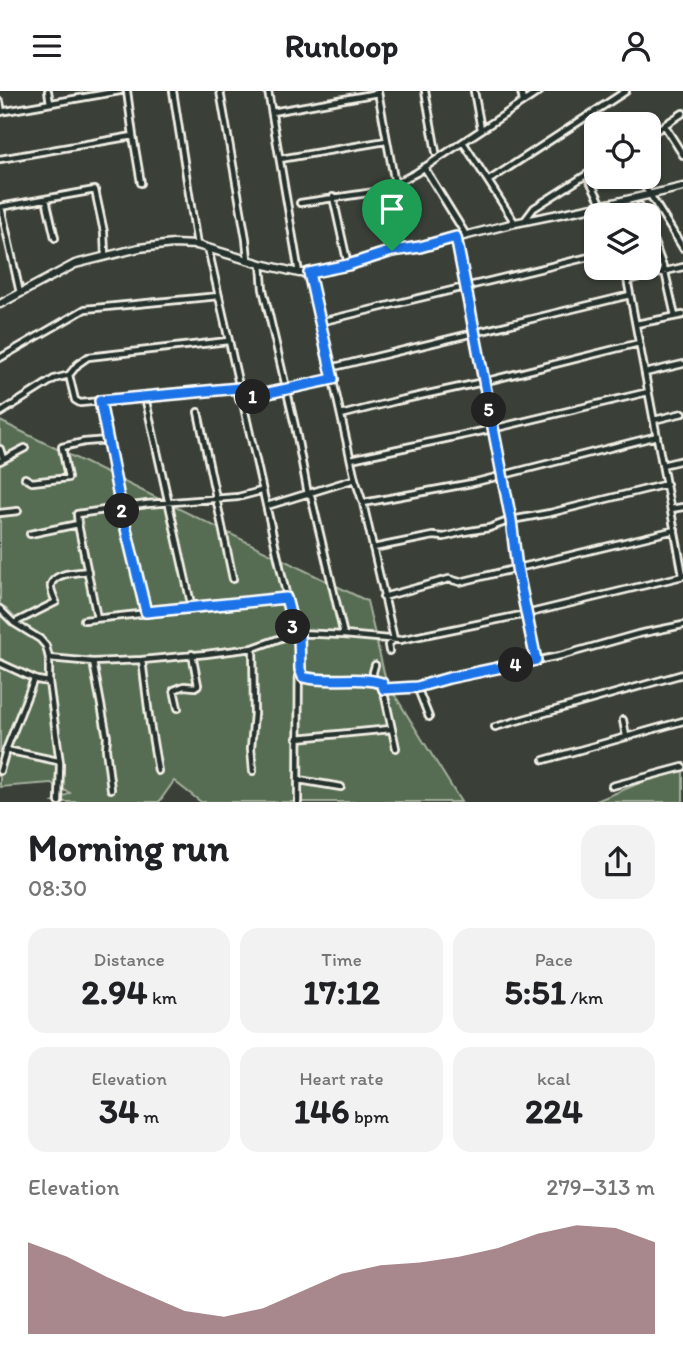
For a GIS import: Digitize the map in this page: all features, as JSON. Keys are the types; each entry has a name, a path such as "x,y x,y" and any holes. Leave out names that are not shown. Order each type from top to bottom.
{"street":[{"path":"48,91 50,103"},
{"path":"0,102 1,112 120,91"},
{"path":"127,91 141,183"},
{"path":"173,91 198,245"},
{"path":"220,91 248,259"},
{"path":"268,91 299,273"},
{"path":"425,91 436,152"},
{"path":"474,91 481,129"},
{"path":"521,91 523,102"},
{"path":"300,203 381,191 424,167 540,91"},
{"path":"488,181 626,91"},
{"path":"272,112 378,92 395,184"},
{"path":"661,127 683,113"},
{"path":"664,125 683,155"},
{"path":"0,159 133,136"},
{"path":"280,159 386,141"},
{"path":"463,142 515,223"},
{"path":"424,167 466,235"},
{"path":"524,221 534,208 584,176"},
{"path":"613,203 683,187"},
{"path":"647,189 683,248"},
{"path":"20,293 0,207 95,190 104,232 105,255"},
{"path":"381,191 392,251"},
{"path":"333,197 348,265"},
{"path":"46,199 55,238"},
{"path":"0,304 75,264 105,255 151,247 198,245 261,264 309,273 348,265 392,251 584,209"},
{"path":"456,237 536,660"},
{"path":"208,248 261,491 267,506 286,598 297,633 300,669 298,802"},
{"path":"320,322 584,258"},
{"path":"661,261 676,316"},
{"path":"261,264 263,289 344,635"},
{"path":"661,273 683,267"},
{"path":"309,273 394,639"},
{"path":"49,658 93,662 142,660 253,647 297,633 409,639 526,614 683,575 628,280"},
{"path":"330,368 630,295"},
{"path":"0,358 85,309 219,296"},
{"path":"636,324 683,315"},
{"path":"0,413 54,379 69,375 78,364 88,358 228,341"},
{"path":"341,415 639,343"},
{"path":"645,373 683,364"},
{"path":"69,375 77,402 239,388"},
{"path":"241,399 333,379"},
{"path":"351,459 648,392"},
{"path":"145,397 192,608"},
{"path":"100,401 121,508 146,612"},
{"path":"198,412 233,579"},
{"path":"654,420 683,413"},
{"path":"363,503 446,488 657,436"},
{"path":"25,478 32,482 68,478 62,447 108,440"},
{"path":"0,449 1,460 25,448"},
{"path":"662,465 683,460"},
{"path":"267,506 355,479"},
{"path":"373,548 489,528 511,520 667,484"},
{"path":"97,618 77,514 169,502 238,497 261,491"},
{"path":"671,509 683,507"},
{"path":"0,513 18,511"},
{"path":"30,534 78,524"},
{"path":"383,597 449,579 460,582 675,530"},
{"path":"14,623 56,602 51,586 60,576 88,571"},
{"path":"84,620 286,598"},
{"path":"0,609 14,623 40,639 46,646 60,764 59,802"},
{"path":"384,689 417,687 683,625"},
{"path":"389,651 388,645 394,639"},
{"path":"253,647 253,771"},
{"path":"178,708 174,690 198,685 192,654"},
{"path":"142,660 158,771"},
{"path":"93,662 107,737 111,789"},
{"path":"0,663 34,679 49,682"},
{"path":"373,680 375,665"},
{"path":"300,669 303,677 308,678 373,680 382,683 396,748"},
{"path":"495,727 683,674"},
{"path":"0,771 34,679"},
{"path":"417,687 429,717"},
{"path":"623,720 626,736"},
{"path":"544,760 683,721"},
{"path":"298,738 391,729"},
{"path":"6,750 55,760 60,764"},
{"path":"612,786 683,767"},
{"path":"299,779 341,787"}],"green space":[{"path":"0,421 367,601 386,681 461,802 201,802 174,781 159,802 54,802 70,793 51,783 0,787"},
{"path":"683,765 683,802 594,802"}],"route":[{"path":"456,237 536,660 417,687 384,689 382,683 373,680 303,677 300,669 299,634 295,633 286,598 146,612 121,508 100,401 239,388 241,399 333,379 309,273 348,265 392,251 456,237"}]}
